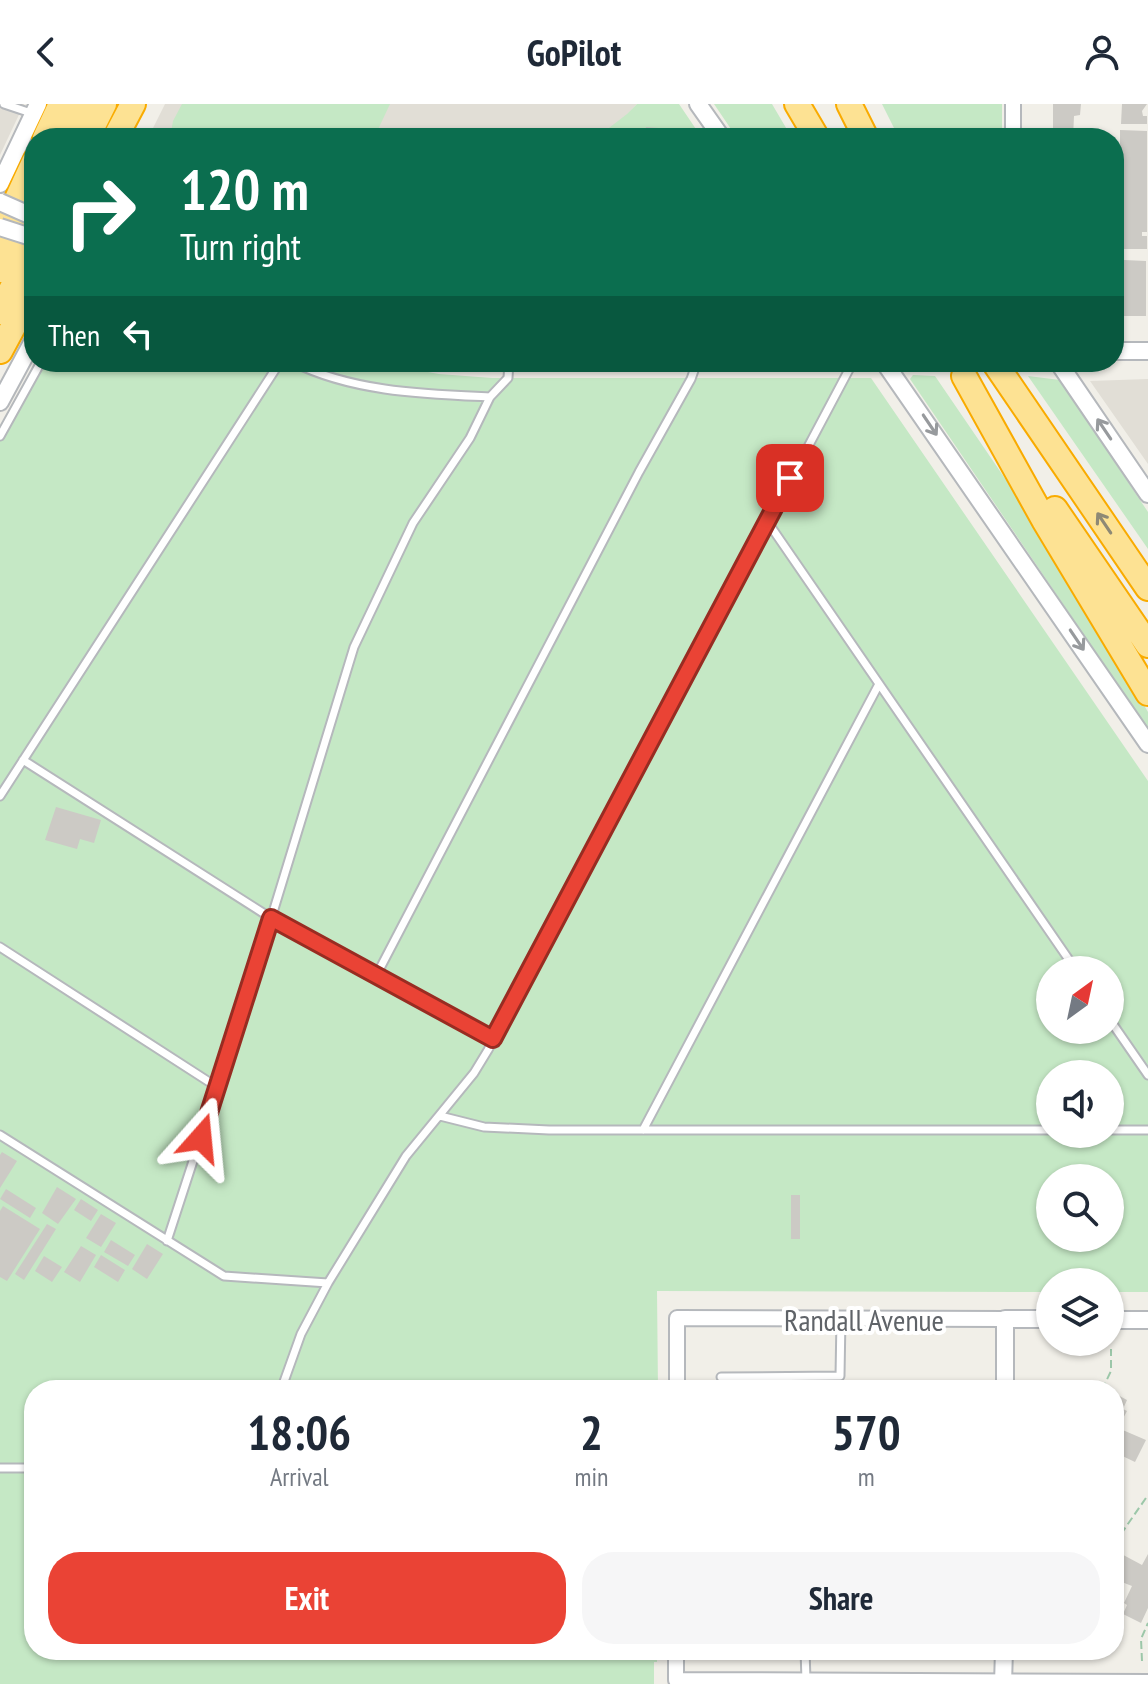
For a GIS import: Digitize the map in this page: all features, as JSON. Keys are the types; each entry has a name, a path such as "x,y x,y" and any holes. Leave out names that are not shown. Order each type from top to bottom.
{"highway":[{"path":"50,128 61,104"},
{"path":"71,128 84,104"},
{"path":"92,128 104,104"},
{"path":"120,128 133,104"},
{"path":"797,104 811,128"},
{"path":"851,104 862,128"},
{"path":"0,236 24,184"},
{"path":"0,270 24,223"},
{"path":"0,312 24,262"},
{"path":"0,351 24,307"},
{"path":"961,372 1148,645"},
{"path":"961,372 1037,508 1148,693"},
{"path":"1000,372 1148,588"}],"street":[{"path":"698,104 715,128"},
{"path":"1013,104 1013,128"},
{"path":"27,128 36,109"},
{"path":"0,184 24,134"},
{"path":"0,202 24,213"},
{"path":"0,227 24,237"},
{"path":"1124,351 1148,351"},
{"path":"0,402 24,358"},
{"path":"891,372 1148,744"},
{"path":"1065,372 1148,494"},
{"name":"Randall Avenue","path":"677,1380 677,1318 1036,1319"},
{"path":"1005,1319 1005,1380"},
{"path":"1124,1320 1148,1320"},
{"path":"676,1660 676,1680 1148,1682"},
{"path":"1003,1683 1004,1660"}],"lane":[{"path":"4,104 36,109"},
{"path":"0,436 35,372"},
{"path":"0,796 274,372"},
{"path":"317,372 366,385 416,393 490,397"},
{"path":"167,1241 354,647 413,523 470,438 490,397 508,378 508,372"},
{"path":"376,976 693,372"},
{"path":"285,1380 301,1334 328,1283 390,1187 406,1156 474,1073 493,1039 848,372"},
{"path":"767,521 1066,956"},
{"path":"643,1130 879,684"},
{"path":"23,760 271,918 493,1039"},
{"path":"0,947 217,1087"},
{"path":"1124,1040 1148,1075"},
{"path":"440,1116 484,1127 1036,1130"},
{"path":"1124,1130 1148,1130"},
{"path":"0,1135 224,1276 328,1283"},
{"path":"721,1377 840,1376 841,1318"},
{"path":"0,1468 24,1468"},
{"path":"805,1660 806,1681"}],"path":[{"path":"1107,1380 1111,1371 1111,1356"},
{"path":"1124,1530 1148,1495"},
{"path":"1142,1661 1141,1639 1148,1623"}],"shaded area":[{"path":"0,104 24,104 0,155"},
{"path":"165,104 637,104 615,128 153,128"},
{"path":"1148,379 1148,464 1090,381"}],"green space":[{"path":"182,104 390,104 379,128 172,128"},
{"path":"637,104 679,104 695,128 609,128"},
{"path":"714,104 772,104 786,128 730,128"},
{"path":"882,104 1002,104 1002,128 894,128"},
{"path":"31,372 428,372 492,378 871,378 1148,781 1148,1292 1124,1292 1124,1268 1036,1268 1036,1292 657,1291 658,1380 24,1380 24,1660 657,1660 654,1662 654,1684 0,1684 0,428"},
{"path":"913,375 935,376 1049,543 1148,712 1148,729 910,379"},
{"path":"1028,376 1060,380 1148,512 1148,549"}],"building":[{"path":"1053,104 1081,104 1080,115 1074,116 1073,128 1053,128"},
{"path":"1122,104 1147,104 1142,111 1143,116 1147,116 1147,124 1121,124"},
{"path":"1124,130 1147,131 1147,232 1142,232 1142,236 1147,236 1147,249 1124,249"},
{"path":"1124,260 1146,261 1146,316 1124,316"},
{"path":"56,807 101,820 94,843 80,839 77,849 45,840"},
{"path":"2,1152 17,1161 0,1188 0,1155"},
{"path":"57,1187 76,1199 58,1224 42,1213"},
{"path":"6,1189 36,1208 30,1218 0,1199"},
{"path":"791,1195 800,1195 800,1239 791,1239"},
{"path":"81,1199 98,1210 91,1221 74,1210"},
{"path":"3,1206 40,1229 7,1281 0,1277 0,1211"},
{"path":"101,1214 116,1223 101,1247 86,1238"},
{"path":"47,1224 56,1229 24,1280 15,1274"},
{"path":"111,1240 135,1255 128,1266 104,1252"},
{"path":"147,1244 163,1254 147,1279 132,1269"},
{"path":"81,1246 96,1255 80,1282 64,1272"},
{"path":"101,1255 125,1270 118,1282 94,1267"},
{"path":"44,1256 62,1267 52,1282 35,1271"},
{"path":"1124,1431 1146,1440 1135,1462 1124,1457"},
{"path":"1148,1554 1148,1608 1141,1623 1124,1614 1127,1605 1124,1603 1132,1586 1124,1583 1124,1555 1142,1565"}],"route":[{"path":"201,1138 271,918 493,1039 790,478"}]}
